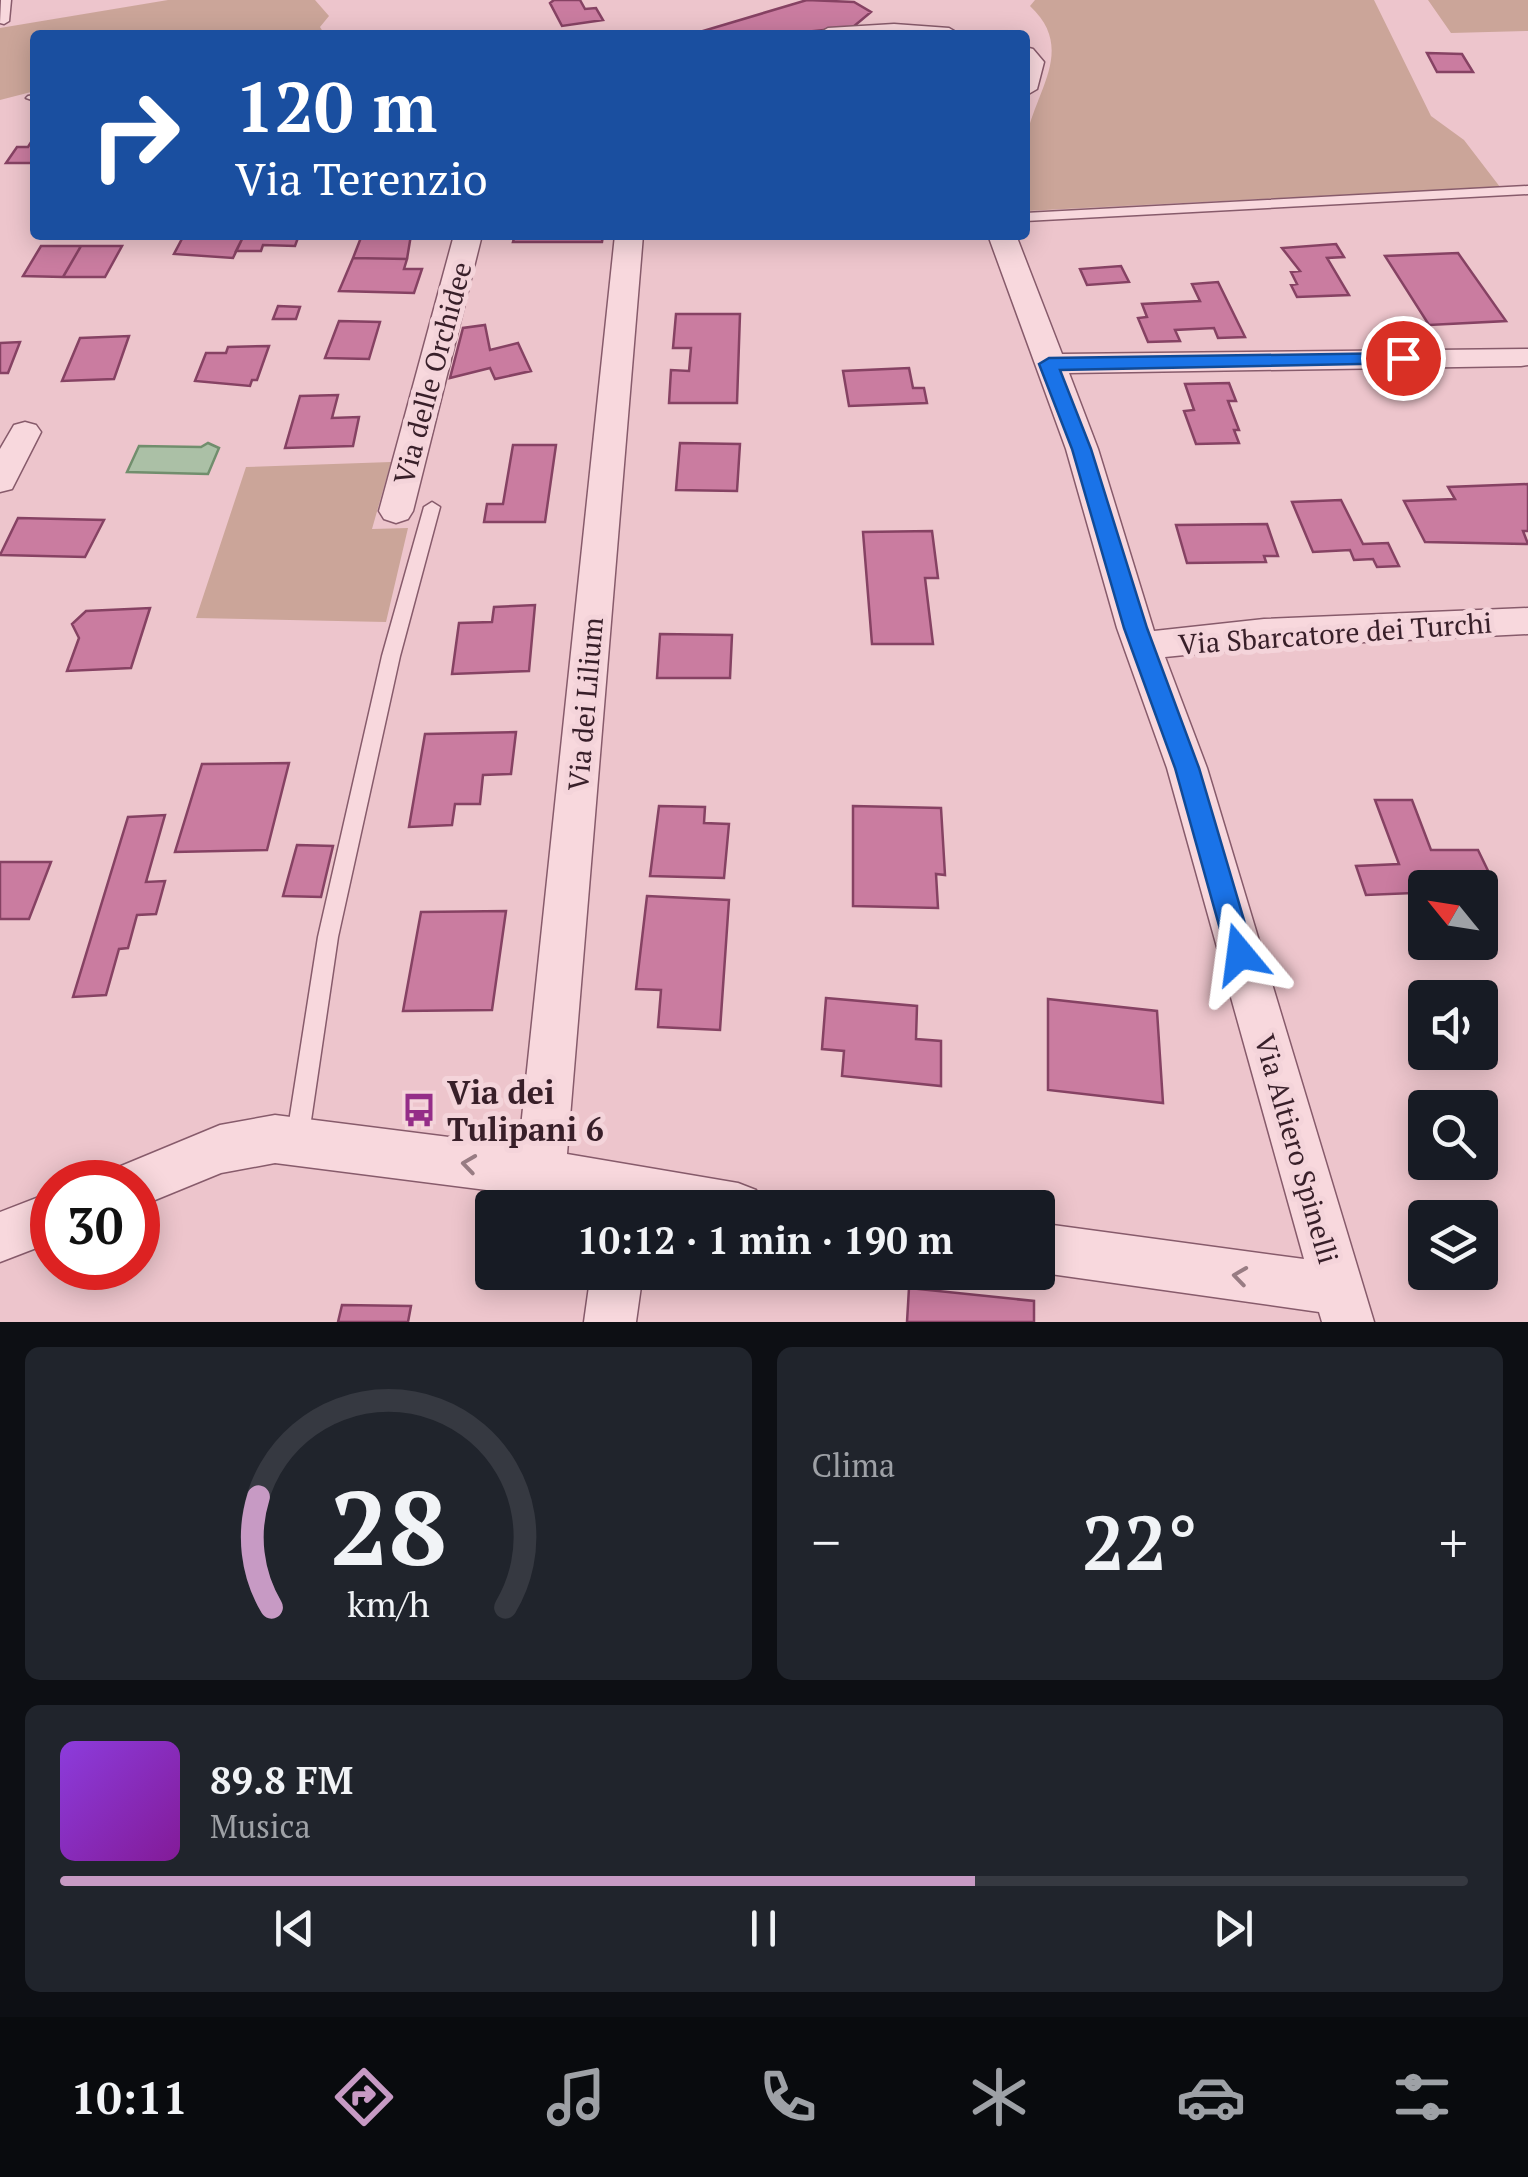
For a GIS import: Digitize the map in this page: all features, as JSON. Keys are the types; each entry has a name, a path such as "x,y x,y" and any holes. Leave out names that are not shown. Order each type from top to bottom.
{"street":[{"path":"904,30 934,28"},
{"name":"Via delle Orchidee","path":"396,512 467,240"},
{"name":"Via dei Lilium","path":"540,1173 630,240"},
{"name":"Via Altiero Spinelli","path":"1004,240 1082,449 1146,656 1187,768 1343,1306"},
{"path":"1049,364 1521,357"},
{"path":"0,481 26,432"},
{"name":"Via Sbarcatore dei Turchi","path":"1146,656 1264,632 1528,621"},
{"path":"1146,656 1528,638"},
{"path":"160,1174 220,1149 275,1139 540,1173 595,1190"},
{"path":"0,1237 30,1226"},
{"path":"1055,1251 1343,1306"},
{"path":"610,1322 614,1290"}],"lane":[{"path":"4,21 6,0"},
{"path":"1030,217 1528,190"},
{"path":"297,1141 328,937 391,656 432,507"}],"shaded area":[{"path":"168,0 315,0 329,16 320,27 322,30 30,30 30,92 0,100 0,28"},
{"path":"1035,0 1374,0 1431,116 1464,140 1500,187 1030,211 1030,125 1052,54 1043,22 1030,6"},
{"path":"1428,0 1528,0 1528,31 1451,33"},
{"path":"208,443 219,448 208,474 127,472 139,446 201,447"},
{"path":"391,462 372,529 408,528 386,622 196,618 246,467"}],"building":[{"path":"580,0 585,9 596,8 603,20 562,26 550,3"},
{"path":"807,0 854,2 871,12 853,27 706,30"},
{"path":"1427,53 1462,54 1473,72 1437,72"},
{"path":"30,144 30,163 6,163 17,147"},
{"path":"181,240 242,240 233,258 174,254"},
{"path":"242,240 297,240 295,246 263,245 261,251 236,251"},
{"path":"360,240 410,240 407,259 353,258"},
{"path":"514,240 602,240 602,242"},
{"path":"1336,244 1344,257 1327,258 1349,295 1297,297 1291,285 1297,284 1291,272 1300,271 1282,248"},
{"path":"41,246 81,246 63,277 23,276"},
{"path":"81,246 122,246 105,277 63,277"},
{"path":"1458,253 1506,321 1429,325 1385,256"},
{"path":"353,258 407,259 404,269 422,269 414,293 339,291"},
{"path":"1121,266 1129,282 1087,285 1080,269"},
{"path":"1218,282 1245,337 1218,338 1214,328 1175,330 1180,341 1148,342 1138,318 1147,317 1142,304 1200,301 1192,284"},
{"path":"278,306 300,307 296,319 273,319"},
{"path":"676,314 740,314 737,403 669,403 671,370 689,371 691,348 673,348"},
{"path":"339,321 380,322 369,359 325,358"},
{"path":"485,325 490,350 518,343 531,371 495,379 490,368 450,378 463,328"},
{"path":"129,336 114,379 62,381 80,338"},
{"path":"20,342 8,373 0,373 0,343"},
{"path":"269,346 257,380 252,380 250,386 195,381 206,353 226,353 228,347"},
{"path":"909,368 913,388 924,388 927,403 849,406 843,371"},
{"path":"1229,383 1236,401 1228,401 1239,430 1234,430 1239,443 1196,444 1184,411 1194,410 1185,384"},
{"path":"338,395 332,418 359,417 353,446 285,448 300,396"},
{"path":"680,443 740,444 737,491 676,490"},
{"path":"513,445 556,445 545,522 484,522 487,504 503,504"},
{"path":"1528,484 1528,531 1523,531 1528,544 1425,542 1404,501 1455,499 1448,487"},
{"path":"1341,500 1363,544 1388,543 1399,566 1377,567 1373,559 1354,560 1350,550 1313,552 1292,502"},
{"path":"18,518 104,520 85,557 0,555"},
{"path":"1267,524 1278,556 1264,556 1266,562 1187,563 1176,525"},
{"path":"932,531 938,578 925,578 933,644 872,644 863,532"},
{"path":"535,605 529,671 452,674 459,623 492,622 494,607"},
{"path":"150,608 131,668 67,671 79,638 72,624 86,611"},
{"path":"660,634 732,635 730,678 657,678"},
{"path":"516,732 511,774 483,775 480,804 455,804 452,825 409,827 425,734"},
{"path":"289,763 267,850 175,852 202,764"},
{"path":"1375,800 1412,800 1431,850 1478,850 1488,870 1408,870 1408,893 1366,895 1356,866 1399,864"},
{"path":"659,806 705,807 704,823 729,824 724,878 650,876"},
{"path":"853,806 941,808 945,875 936,874 938,908 853,906"},
{"path":"165,815 146,882 165,881 156,914 137,915 128,948 119,949 106,995 73,997 128,817"},
{"path":"297,845 333,846 321,897 283,896"},
{"path":"0,862 51,862 29,919 0,919"},
{"path":"647,896 729,900 720,1030 658,1027 661,990 636,989"},
{"path":"506,911 492,1010 403,1011 421,912"},
{"path":"826,998 917,1006 916,1039 941,1041 941,1086 842,1076 844,1051 822,1049"},
{"path":"1048,999 1157,1011 1163,1103 1048,1090"},
{"path":"909,1290 1034,1301 1034,1322 907,1322"},
{"path":"342,1305 411,1306 408,1322 338,1322"}],"place":[{"name":"Via dei Tulipani 6","path":"419,1110"}],"route":[{"path":"1240,954 1187,768 1136,628 1082,449 1049,364 1403,358"}]}
